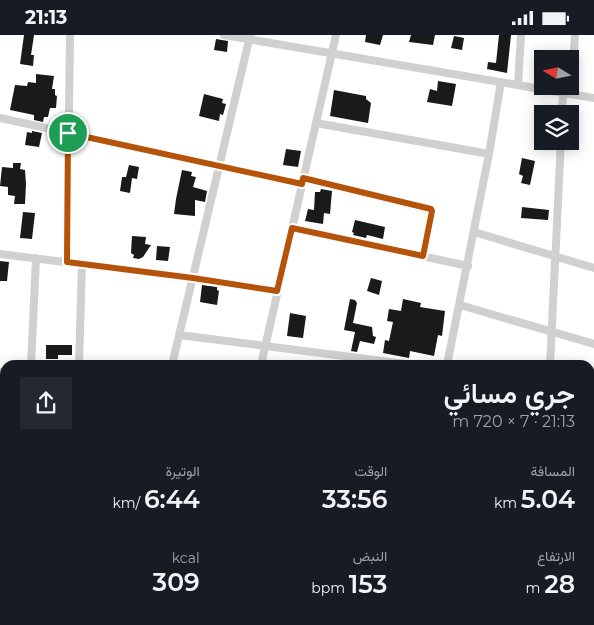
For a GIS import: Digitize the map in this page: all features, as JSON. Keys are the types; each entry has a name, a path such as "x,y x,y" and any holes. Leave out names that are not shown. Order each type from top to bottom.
{"street":[{"path":"67,262 70,35"},
{"path":"224,35 250,37 534,88"},
{"path":"261,360 336,35"},
{"path":"518,85 521,35"},
{"path":"572,50 574,35"},
{"path":"173,360 250,37"},
{"path":"449,360 502,82"},
{"path":"578,95 594,98"},
{"path":"0,118 219,166 303,181 431,210 423,256"},
{"path":"316,123 489,154"},
{"path":"550,360 561,150"},
{"path":"292,228 468,266"},
{"path":"474,232 594,268"},
{"path":"0,254 193,278 277,291"},
{"path":"31,360 36,258"},
{"path":"79,360 82,264"},
{"path":"460,305 594,344"},
{"path":"179,335 377,360"}],"building":[{"path":"24,35 34,35 31,55 34,55 33,66 20,64"},
{"path":"366,35 383,35 380,45 365,42"},
{"path":"411,35 435,35 433,45 409,42"},
{"path":"499,35 511,35 507,73 487,69 488,62 496,63"},
{"path":"454,36 464,38 462,50 451,48"},
{"path":"216,39 228,41 227,52 214,50"},
{"path":"36,74 54,76 52,89 55,89 55,95 57,96 56,108 50,108 48,117 44,117 43,122 34,120 34,115 10,110 15,85 27,86 28,82 36,83"},
{"path":"438,81 456,84 452,106 427,102 430,89 437,91"},
{"path":"334,90 366,96 366,99 371,103 368,123 330,116"},
{"path":"204,94 223,99 222,103 226,104 223,115 220,114 219,121 199,116"},
{"path":"32,131 42,133 39,147 25,145 27,132 32,133"},
{"path":"286,149 301,151 298,167 283,165"},
{"path":"522,158 535,161 530,185 521,183 523,176 519,174"},
{"path":"13,163 21,163 20,169 25,170 25,204 14,204 15,196 8,195 8,187 0,186 2,167 13,168"},
{"path":"129,165 139,167 137,179 132,178 130,193 120,191 122,177 126,177"},
{"path":"182,170 192,172 191,176 196,177 193,187 207,191 205,202 195,200 195,216 174,214"},
{"path":"321,189 332,191 330,214 324,213 323,224 305,221 308,209 314,210 315,192 320,192"},
{"path":"522,207 549,210 548,220 521,218"},
{"path":"23,212 35,213 32,239 20,238"},
{"path":"355,220 385,227 383,239 367,235 366,238 353,235"},
{"path":"132,236 146,237 145,244 151,245 143,257 139,259 133,258 134,255 131,253"},
{"path":"157,246 170,247 168,261 156,260"},
{"path":"0,261 9,262 7,281 0,281"},
{"path":"371,278 382,281 379,295 367,291"},
{"path":"202,285 217,287 219,291 217,305 200,302"},
{"path":"350,299 355,300 357,303 353,323 372,327 373,336 376,337 374,344 360,341 357,352 351,351 355,332 344,330"},
{"path":"403,299 421,303 420,307 445,311 442,336 438,335 434,356 410,351 409,358 383,353 385,340 389,341 393,322 387,321 389,309 401,311"},
{"path":"290,313 306,316 303,338 287,336"},
{"path":"46,345 72,345 72,355 58,355 58,359 46,359"}],"route":[{"path":"68,133 302,184 303,178 431,209 423,256 292,228 277,291 67,262 68,133"}]}
